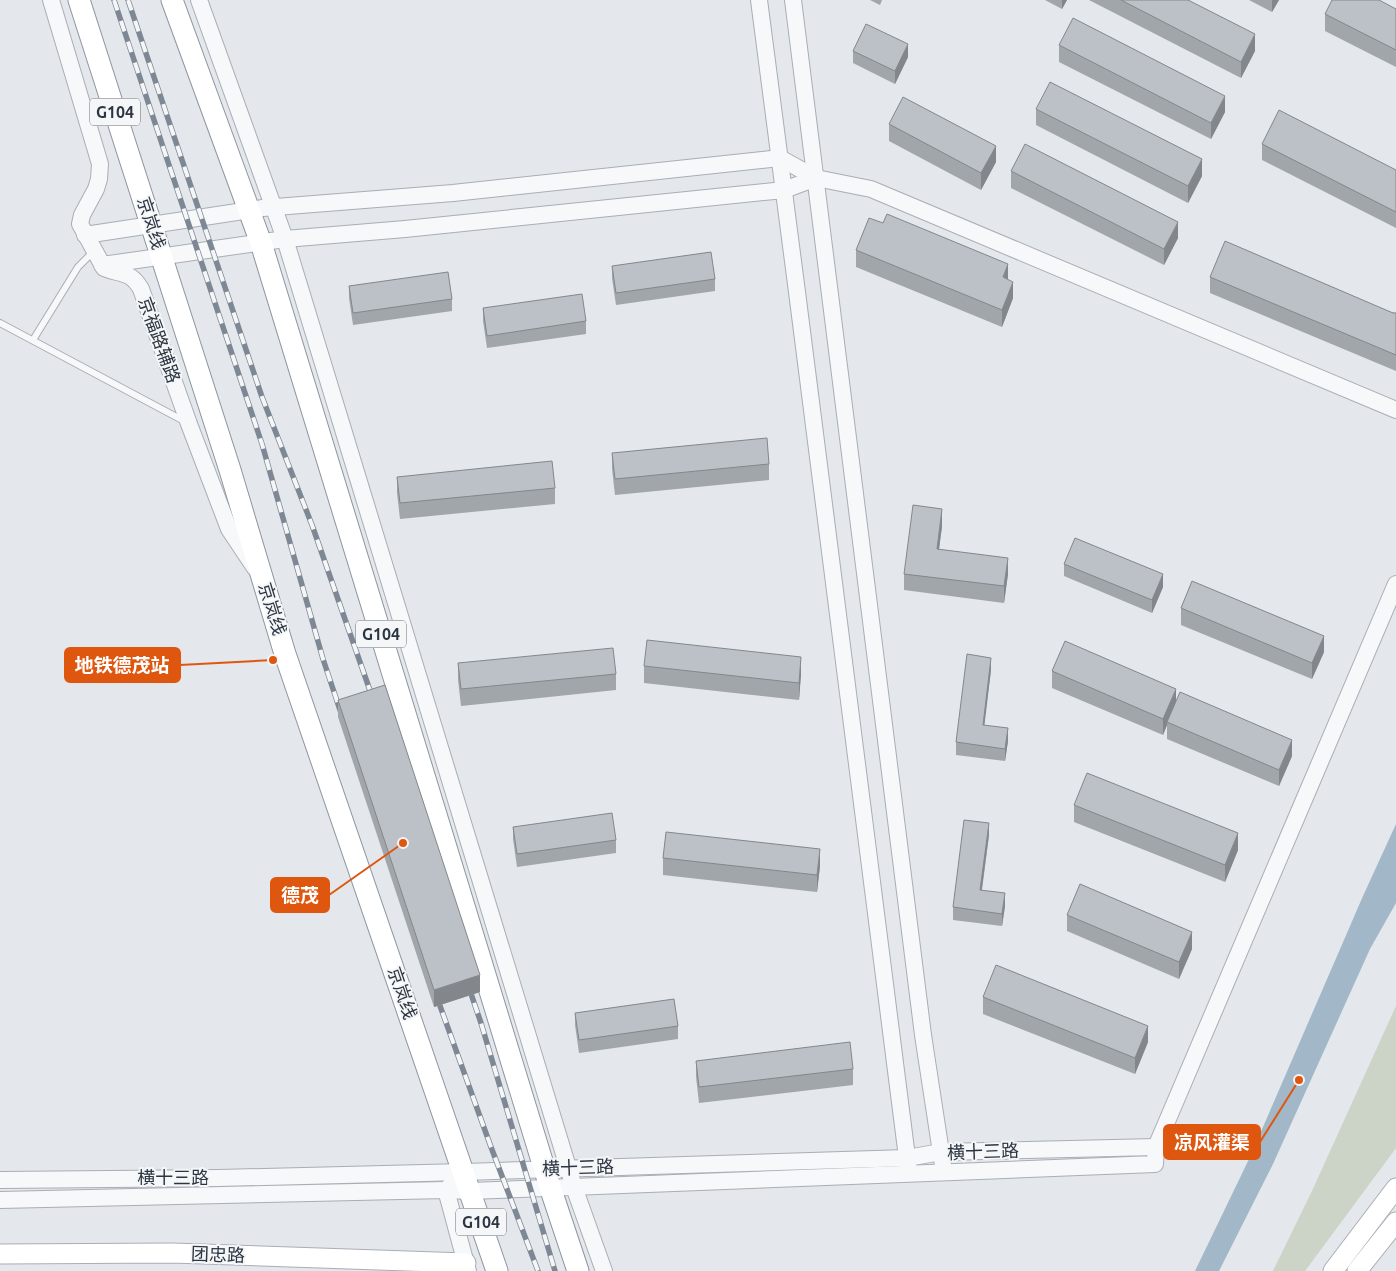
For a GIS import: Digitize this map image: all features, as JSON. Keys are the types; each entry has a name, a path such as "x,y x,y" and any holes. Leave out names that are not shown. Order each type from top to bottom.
{"highway":[{"name":"京岚线","path":"79,0 163,258 285,654 497,1271"},
{"name":"G104","path":"172,0 261,244 578,1271"}],"main road":[{"path":"1333,1271 1396,1188"},
{"path":"1357,1271 1396,1222"},
{"name":"团忠路","path":"0,1254 172,1253 467,1267"}],"street":[{"path":"50,0 100,164 96,189 80,219 81,228 98,258 163,258 285,239 405,229 784,190 816,178"},
{"path":"199,0 285,239 574,1187 604,1271"},
{"path":"759,0 908,1165"},
{"path":"793,0 922,1025 944,1172"},
{"path":"85,235 274,207 453,193 780,158 816,178 871,189 1396,410"},
{"name":"京福路辅路","path":"98,258 107,269 118,271 128,276 141,289 189,424 229,528 264,582"},
{"path":"1156,1156 1396,584"},
{"name":"横十三路","path":"548,1178 574,1187 908,1165 941,1152 1156,1156"},
{"name":"横十三路","path":"0,1180 219,1178 467,1182 548,1178 569,1169 908,1165 944,1172 1156,1156"},
{"path":"467,1182 446,1190 467,1267"},
{"name":"横十三路","path":"0,1200 446,1190"}],"lane":[{"path":"33,340 78,267 98,258"},
{"path":"0,323 189,424"}],"green space":[{"path":"1396,1006 1396,1148 1305,1271 1273,1271 1312,1191"}],"water":[{"path":"1396,824 1396,903 1370,949 1273,1164 1219,1271 1195,1271 1250,1157"}],"building":[{"path":"1121,0 1188,0 1255,34 1241,62"},
{"path":"1332,0 1379,0 1396,9 1396,50 1325,14"},
{"path":"1073,18 1225,96 1211,123 1059,45"},
{"path":"866,24 908,44 895,71 853,51"},
{"path":"1050,82 1202,159 1188,186 1036,109"},
{"path":"903,97 996,146 981,173 889,124"},
{"path":"1279,110 1396,170 1396,212 1262,144"},
{"path":"1025,144 1178,222 1164,249 1011,171"},
{"path":"887,214 1008,264 1003,277 1013,282 1002,310 856,250 869,218 883,223"},
{"path":"1225,241 1396,313 1396,355 1210,277"},
{"path":"711,252 715,279 616,293 612,266"},
{"path":"448,272 452,299 353,313 349,286"},
{"path":"582,294 586,321 487,336 483,308"},
{"path":"767,438 769,464 615,479 612,453"},
{"path":"552,461 555,488 400,503 397,477"},
{"path":"913,505 942,509 937,549 1008,558 1004,586 904,574"},
{"path":"1075,538 1163,574 1152,600 1064,564"},
{"path":"1192,581 1324,636 1312,663 1181,608"},
{"path":"647,640 801,657 799,683 644,666"},
{"path":"1065,641 1176,689 1163,719 1052,671"},
{"path":"613,648 616,674 461,689 458,663"},
{"path":"967,654 991,658 983,725 1008,728 1005,749 956,742"},
{"path":"385,685 480,975 434,990 338,700"},
{"path":"1180,692 1292,740 1279,770 1167,722"},
{"path":"1087,773 1238,833 1225,865 1074,805"},
{"path":"612,813 616,840 517,854 513,827"},
{"path":"964,820 989,823 980,890 1005,893 1002,914 953,907"},
{"path":"666,832 820,849 817,875 663,858"},
{"path":"1080,884 1192,932 1179,962 1067,915"},
{"path":"996,965 1148,1026 1135,1058 983,997"},
{"path":"674,999 678,1026 579,1040 575,1013"},
{"path":"850,1042 853,1069 699,1087 696,1061"}],"railway":[{"path":"114,0 262,444 323,659 343,719"},
{"path":"128,0 262,397 312,525 374,702"},
{"path":"467,982 555,1271"},
{"path":"435,992 538,1271"}],"place":[{"name":"地铁德茂站","path":"273,660"},
{"name":"德茂","path":"403,843"},
{"name":"凉风灌渠","path":"1299,1080"}]}
